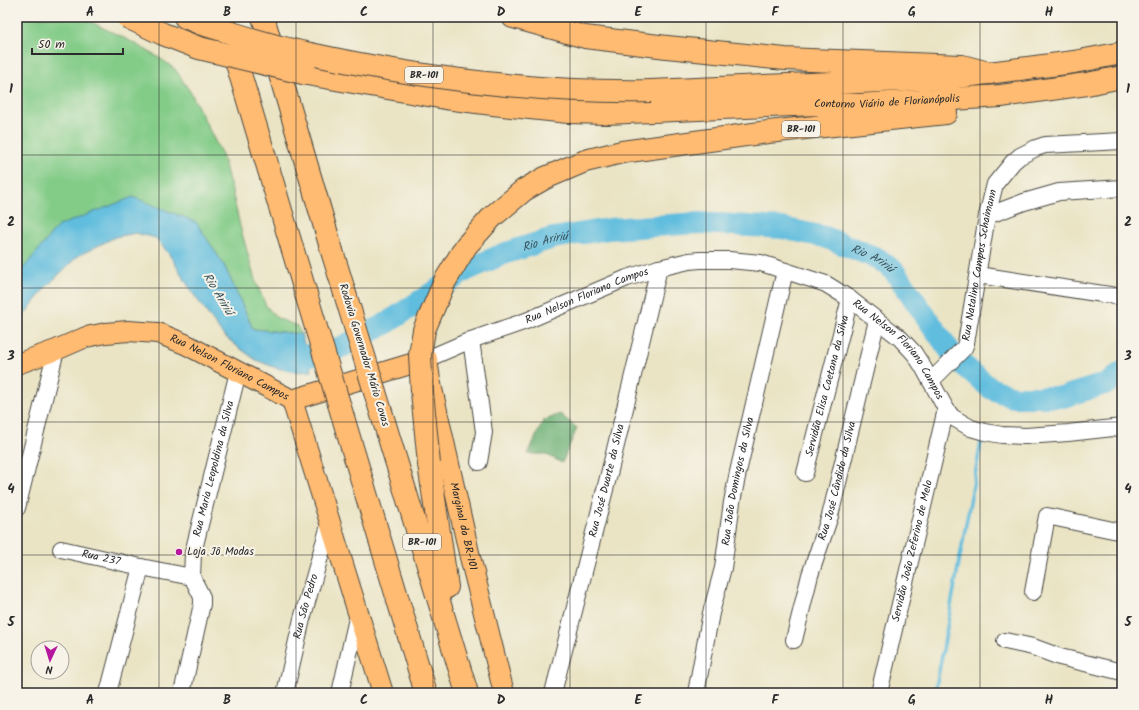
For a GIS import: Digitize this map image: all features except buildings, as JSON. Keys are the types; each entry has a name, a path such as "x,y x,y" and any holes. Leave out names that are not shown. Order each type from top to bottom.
{"highway":[{"name":"Contorno Viário de Florianópolis","path":"127,17 163,34 199,48 307,74 445,98 576,112 649,112 817,104 859,105 993,96 1122,79"},
{"name":"Contorno Viário de Florianópolis","path":"185,17 202,24 305,53 425,75 481,83 560,90 610,92 949,78 1074,62 1122,53"},
{"path":"223,17 426,693"},
{"name":"Rodovia Governador Mário Covas","path":"263,17 332,251 468,693"},
{"name":"BR-101","path":"513,17 585,37 667,47 785,60 962,66 989,73"},
{"name":"BR-101","path":"456,654 429,464 421,385 420,355 424,330 445,281 466,246 493,216 524,190 545,178 585,161 622,152 761,133 1029,105 1104,90 1122,79"}],"main road":[{"name":"Rua Nelson Floriano Campos","path":"17,364 86,337 128,331 151,333 168,336 185,344 292,400 427,359"},
{"name":"Marginal da BR-101","path":"427,359 430,380 467,543 504,693"},
{"path":"292,400 383,693"}],"street":[{"name":"Rua Natalino Campos Schaimann","path":"931,381 964,348 966,343 987,216 995,184 1013,162 1020,156 1036,148 1045,145 1122,141"},
{"path":"987,216 1024,202 1060,192 1122,188"},
{"name":"Rua Nelson Floriano Campos","path":"427,359 498,329 526,321 627,278 659,268 689,261 715,260 761,263 826,284 850,298 900,338 914,354 952,417 971,428 1002,435 1026,436 1061,434 1122,427"},
{"name":"Rua José Duarte da Silva","path":"553,693 608,478 659,268"},
{"name":"Rua João Domingos da Silva","path":"696,693 712,613 724,568 732,502 738,472 785,271"},
{"path":"978,275 1116,296"},
{"name":"Servidão Elisa Caetana da Silva","path":"805,473 850,298"},
{"name":"Rua José Cândido da Silva","path":"794,640 810,575 830,516 877,320"},
{"path":"471,340 484,432 479,462"},
{"path":"17,508 56,350"},
{"name":"Rua Maria Leopoldina da Silva","path":"192,577 193,553 238,372"},
{"name":"Servidão João Zeferino de Melo","path":"880,693 946,408"},
{"path":"1033,592 1047,516 1122,532"},
{"name":"Rua São Pedro","path":"285,693 302,619 330,522"},
{"name":"Rua 237","path":"61,550 141,567"},
{"path":"108,693 141,567 192,577 202,597 202,604 182,693"},
{"path":"340,693 358,614"},
{"path":"1005,641 1033,647 1060,657 1122,672"}],"green space":[{"path":"17,17 81,17 132,42 175,69 191,93 222,155 255,280 266,306 277,318 297,326 301,334 253,329 224,265 133,197 17,276"},
{"path":"560,414 577,428 562,463 545,454 528,454 543,421"}],"water":[{"path":"133,197 196,222 224,265 253,329 301,334 312,371 296,372 276,368 256,360 238,347 222,334 192,292 169,254 156,238 136,233 115,237 78,256 46,287 17,324 17,276 58,226"}],"waterway":[{"name":"Rio Aririú","path":"278,355 288,358 325,353 344,346 387,323 465,271 503,254 553,238 609,229 699,223 782,228 825,237 879,259 894,271 955,358 990,388 1013,397 1063,397 1108,383 1122,372"},
{"path":"935,693 982,437"}],"place":[{"name":"Loja Jô Modas","path":"179,552"}]}
